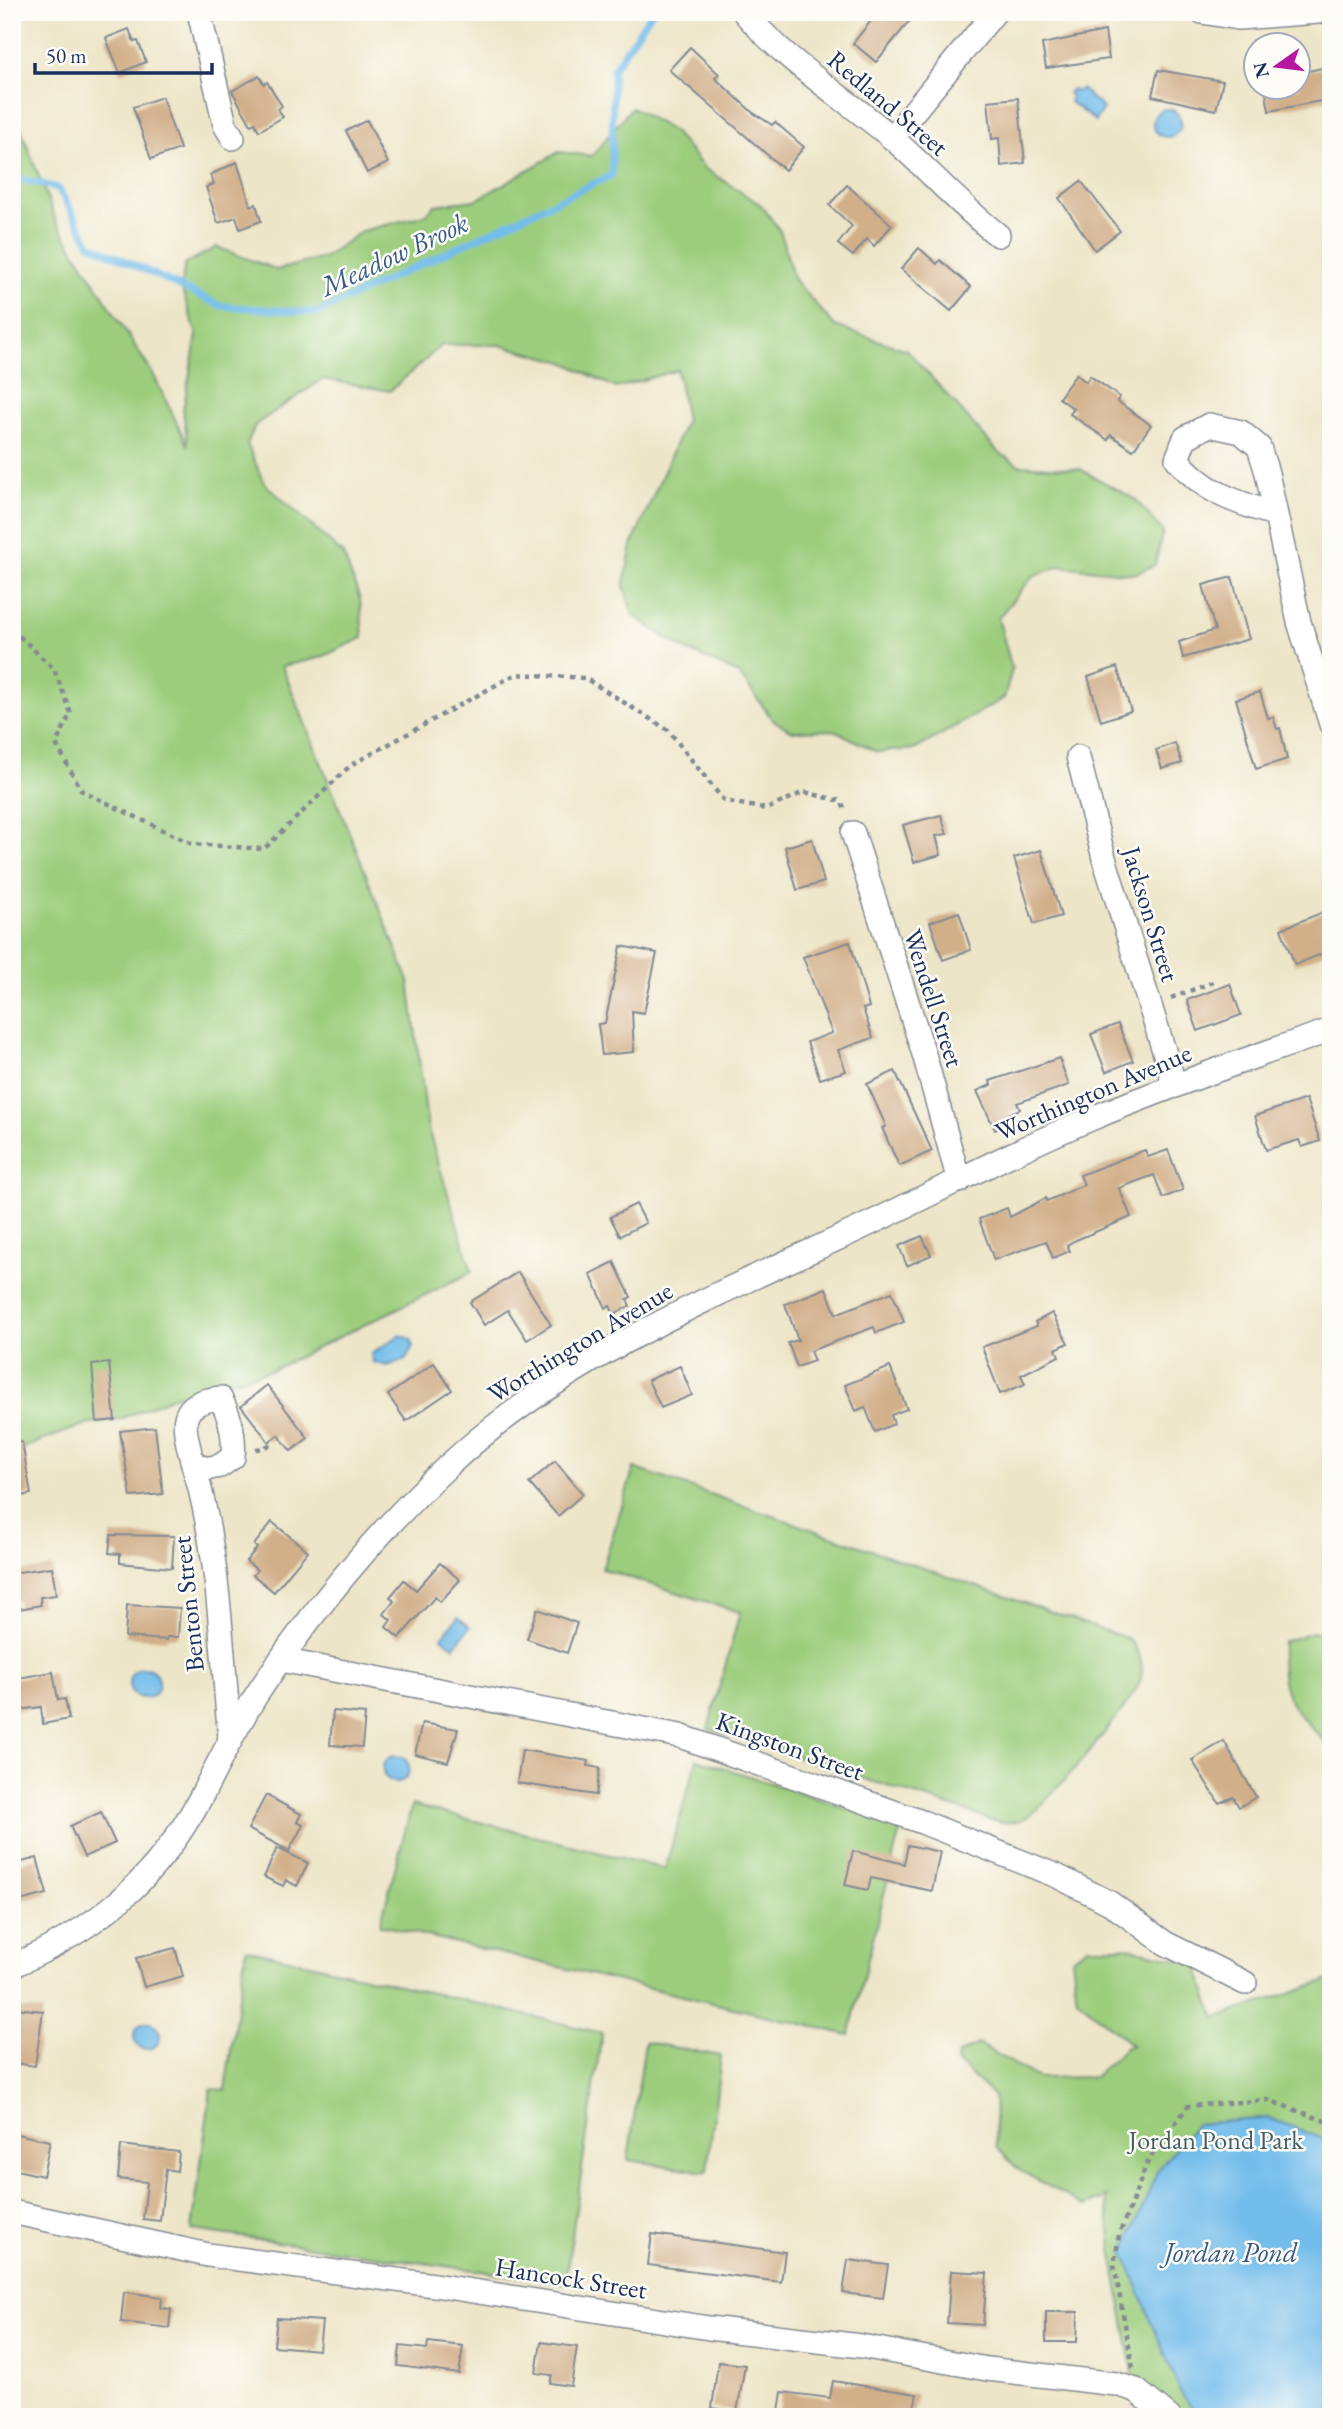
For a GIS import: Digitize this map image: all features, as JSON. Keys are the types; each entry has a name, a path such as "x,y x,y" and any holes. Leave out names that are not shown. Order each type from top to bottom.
{"street":[{"path":"199,12 225,125 233,138"},
{"name":"Redland Street","path":"744,12 805,71 892,138 954,198 998,234"},
{"path":"892,138 995,12"},
{"path":"1202,12 1238,18 1267,18 1318,12"},
{"path":"1274,514 1222,497 1192,478 1177,459 1185,438 1209,425 1241,432 1259,447 1299,622 1331,724"},
{"name":"Jackson Street","path":"1078,757 1104,858 1175,1086"},
{"name":"Wendell Street","path":"853,832 927,1064 959,1181"},
{"name":"Worthington Avenue","path":"12,1966 84,1930 137,1885 186,1823 230,1740 281,1660 350,1573 425,1488 453,1461 528,1401 691,1307 1087,1120 1331,1030"},
{"name":"Benton Street","path":"194,1463 211,1534 230,1740"},
{"name":"Kingston Street","path":"281,1660 680,1736 922,1822 1057,1876 1110,1903 1165,1942 1245,1983"},
{"name":"Hancock Street","path":"12,2212 208,2255 1129,2388"},
{"path":"1129,2388 1169,2417"}],"path":[{"path":"12,629 54,669 71,713 56,744 82,791 192,844 264,849 351,765 516,674 585,678 668,730 724,801 767,809 804,792 842,801 853,832"},
{"path":"1150,1006 1213,982"},
{"path":"1129,2388 1127,2326 1114,2264 1119,2235 1147,2161 1188,2106 1268,2100 1331,2123"}],"green space":[{"path":"12,106 57,223 154,376 188,446 183,410 197,336 181,287 185,264 217,247 277,270 325,257 362,231 425,215 435,205 476,200 559,152 592,156 632,107 674,132 704,168 761,205 780,231 794,280 835,326 907,350 998,452 1019,465 1080,469 1135,499 1163,531 1155,565 1134,574 1060,566 1033,576 998,618 1012,669 1004,698 916,749 877,752 834,730 792,731 773,720 739,674 680,647 633,615 624,585 632,545 686,420 677,370 616,388 564,362 500,345 442,345 390,391 323,379 255,425 247,444 264,483 343,554 360,599 363,638 319,658 282,666 409,981 428,1129 472,1272 272,1370 182,1393 123,1418 81,1426 12,1452"},
{"path":"634,1468 1129,1639 1140,1657 1141,1678 1125,1706 1055,1791 1030,1815 1012,1822 1000,1822 708,1729 740,1612 602,1569"},
{"path":"1312,1632 1331,1638 1331,1748 1298,1713 1285,1690 1282,1677 1283,1642"},
{"path":"697,1759 901,1826 849,2035 380,1925 412,1805 665,1869"},
{"name":"Jordan Pond Park","path":"1088,1947 1124,1947 1196,1963 1215,2018 1331,1979 1331,2417 1169,2417 1136,2390 1114,2265 1106,2195 1102,2200 1084,2206 1019,2170 996,2147 994,2096 957,2062 958,2054 978,2044 1039,2078 1094,2077 1125,2048 1132,2045 1077,1999 1072,1958"},
{"path":"246,1949 602,2033 565,2283 192,2230 211,2089 225,2090"},
{"path":"645,2042 721,2056 707,2172 628,2160"}],"water":[{"path":"1072,89 1076,92 1081,89 1103,108 1095,121 1070,102 1071,96 1068,93"},
{"path":"1167,109 1177,113 1181,123 1177,133 1167,137 1157,133 1153,123 1157,113"},
{"path":"400,1335 411,1339 413,1346 406,1360 387,1366 373,1362 371,1354"},
{"path":"458,1617 470,1627 454,1647 442,1637"},
{"path":"144,1668 150,1669 158,1677 158,1689 150,1697 144,1698 138,1697 130,1689 129,1683 130,1677 138,1669"},
{"path":"396,1756 405,1760 409,1769 405,1778 396,1782 387,1778 383,1769 387,1760"},
{"path":"147,2023 156,2027 160,2036 156,2045 147,2049 138,2045 134,2036 138,2027"},
{"name":"Jordan Pond","path":"1269,2118 1331,2142 1331,2417 1200,2417 1180,2392 1124,2253 1158,2170 1196,2124"}],"building":[{"path":"878,12 917,12 876,62 853,43"},
{"path":"129,29 134,42 138,41 146,62 120,73 106,38"},
{"path":"1105,31 1109,59 1046,68 1042,44"},
{"path":"690,47 719,74 715,78 752,112 772,125 775,122 804,147 785,170 669,70"},
{"path":"1327,67 1331,99 1269,111 1267,102 1312,102 1312,70"},
{"path":"1158,70 1223,81 1216,110 1152,96"},
{"path":"259,76 264,84 267,82 282,106 278,109 283,117 259,131 255,123 251,125 232,91"},
{"path":"162,97 180,149 151,159 133,107"},
{"path":"1018,98 1025,163 1001,166 999,138 992,139 988,101"},
{"path":"367,120 388,163 367,173 346,131"},
{"path":"237,162 251,206 256,204 261,221 240,229 236,217 218,223 206,187 214,184 210,175"},
{"path":"1081,181 1120,231 1095,250 1059,198"},
{"path":"847,185 892,225 874,246 867,239 853,256 838,244 852,226 829,205"},
{"path":"919,248 937,264 940,260 971,287 951,311 901,269"},
{"path":"1076,374 1086,382 1090,376 1120,397 1117,401 1151,425 1133,450 1111,435 1108,440 1070,414 1074,409 1059,398"},
{"path":"1232,577 1249,639 1183,658 1179,642 1215,630 1203,585"},
{"path":"1117,667 1131,711 1101,721 1088,677"},
{"path":"1260,692 1268,718 1273,717 1277,729 1280,728 1287,759 1256,769 1236,699"},
{"path":"1175,743 1182,763 1162,769 1156,750"},
{"path":"941,815 947,834 936,836 941,855 914,862 903,825"},
{"path":"812,839 824,882 797,890 785,847"},
{"path":"1041,850 1061,916 1034,924 1014,858"},
{"path":"1331,909 1331,950 1295,965 1281,929"},
{"path":"959,912 971,950 943,960 930,922"},
{"path":"850,942 869,1007 863,1009 873,1038 838,1050 846,1071 820,1079 807,1042 832,1033 803,957"},
{"path":"621,946 657,953 644,1013 632,1011 634,1052 602,1055 598,1024 605,1023"},
{"path":"1230,984 1241,1015 1198,1031 1187,1000"},
{"path":"1118,1024 1133,1061 1106,1072 1091,1034"},
{"path":"1059,1058 1069,1085 1017,1103 1020,1109 1009,1114 1013,1121 995,1130 977,1091 991,1085 990,1081"},
{"path":"895,1071 932,1151 899,1166 882,1128 886,1126 867,1084"},
{"path":"1306,1099 1320,1141 1302,1147 1299,1140 1266,1150 1255,1116"},
{"path":"1145,1150 1148,1157 1168,1150 1183,1190 1163,1198 1154,1175 1119,1188 1131,1217 1067,1245 1070,1251 1053,1258 1046,1241 994,1260 979,1219 1007,1208 1010,1217 1046,1198 1047,1201 1084,1185 1080,1175"},
{"path":"636,1204 646,1223 620,1236 610,1217"},
{"path":"922,1236 931,1255 907,1266 899,1246"},
{"path":"614,1262 631,1297 627,1299 630,1306 614,1314 610,1306 606,1308 590,1274"},
{"path":"518,1272 551,1325 527,1340 508,1310 484,1325 470,1302"},
{"path":"826,1288 836,1314 892,1292 904,1322 876,1333 874,1327 810,1351 814,1361 797,1367 788,1343 798,1340 785,1304"},
{"path":"1052,1313 1068,1343 1056,1349 1059,1356 1021,1375 1025,1384 1000,1394 982,1347 1037,1326 1035,1322"},
{"path":"109,1363 115,1420 97,1422 92,1365"},
{"path":"434,1363 452,1390 406,1421 388,1395"},
{"path":"680,1366 692,1395 661,1408 648,1380"},
{"path":"890,1367 907,1409 891,1415 894,1424 875,1432 865,1407 856,1411 845,1385"},
{"path":"267,1385 308,1438 291,1451 278,1435 269,1442 241,1406"},
{"path":"155,1427 163,1494 131,1497 120,1431"},
{"path":"22,1442 31,1494 12,1498 12,1443"},
{"path":"555,1461 583,1494 558,1516 529,1483"},
{"path":"272,1522 308,1551 274,1592 253,1575 257,1570 246,1561 257,1548 254,1545"},
{"path":"111,1535 174,1536 172,1568 120,1563 120,1554 109,1553"},
{"path":"440,1563 460,1580 440,1602 435,1597 399,1638 386,1627 391,1620 384,1614 394,1601 390,1597 404,1580 416,1590"},
{"path":"52,1567 56,1595 40,1597 41,1605 19,1609 18,1601 12,1602 12,1573"},
{"path":"127,1605 180,1608 178,1637 167,1637 167,1640 125,1637"},
{"path":"537,1609 577,1623 567,1653 527,1639"},
{"path":"53,1672 58,1700 65,1699 69,1719 43,1724 41,1707 12,1711 12,1679"},
{"path":"333,1711 365,1714 362,1747 330,1745"},
{"path":"422,1723 458,1729 448,1762 415,1754"},
{"path":"1224,1741 1256,1797 1239,1807 1233,1797 1219,1803 1192,1760"},
{"path":"522,1750 589,1761 588,1766 600,1768 596,1795 517,1783"},
{"path":"266,1795 301,1814 297,1822 303,1825 289,1851 248,1829"},
{"path":"101,1812 115,1843 84,1857 70,1826"},
{"path":"908,1845 940,1852 932,1891 871,1878 868,1890 845,1885 853,1851 904,1864"},
{"path":"277,1848 308,1863 297,1886 286,1880 283,1886 264,1877"},
{"path":"37,1858 47,1894 12,1903 12,1872 20,1869 18,1863"},
{"path":"175,1948 183,1976 144,1987 136,1958"},
{"path":"14,2008 43,2011 35,2066 13,2063"},
{"path":"16,2134 50,2141 43,2176 12,2169"},
{"path":"121,2145 179,2152 177,2171 166,2169 160,2221 143,2219 147,2182 118,2179"},
{"path":"652,2234 785,2252 781,2282 648,2265"},
{"path":"848,2260 888,2265 883,2298 843,2293"},
{"path":"951,2271 987,2273 983,2325 947,2323"},
{"path":"124,2292 162,2297 161,2308 171,2309 169,2328 121,2322"},
{"path":"1046,2312 1078,2312 1077,2342 1046,2342"},
{"path":"277,2318 322,2321 319,2350 274,2346"},
{"path":"428,2342 463,2346 459,2374 398,2366 400,2346 427,2349"},
{"path":"541,2342 577,2347 571,2386 550,2383 552,2375 536,2373"},
{"path":"718,2362 745,2365 737,2412 712,2408"},
{"path":"833,2381 917,2394 912,2417 778,2417 782,2392 830,2398"}],"waterway":[{"name":"Meadow Brook","path":"12,177 58,188 90,244 221,306 317,313 612,175 613,69 652,12"}]}
